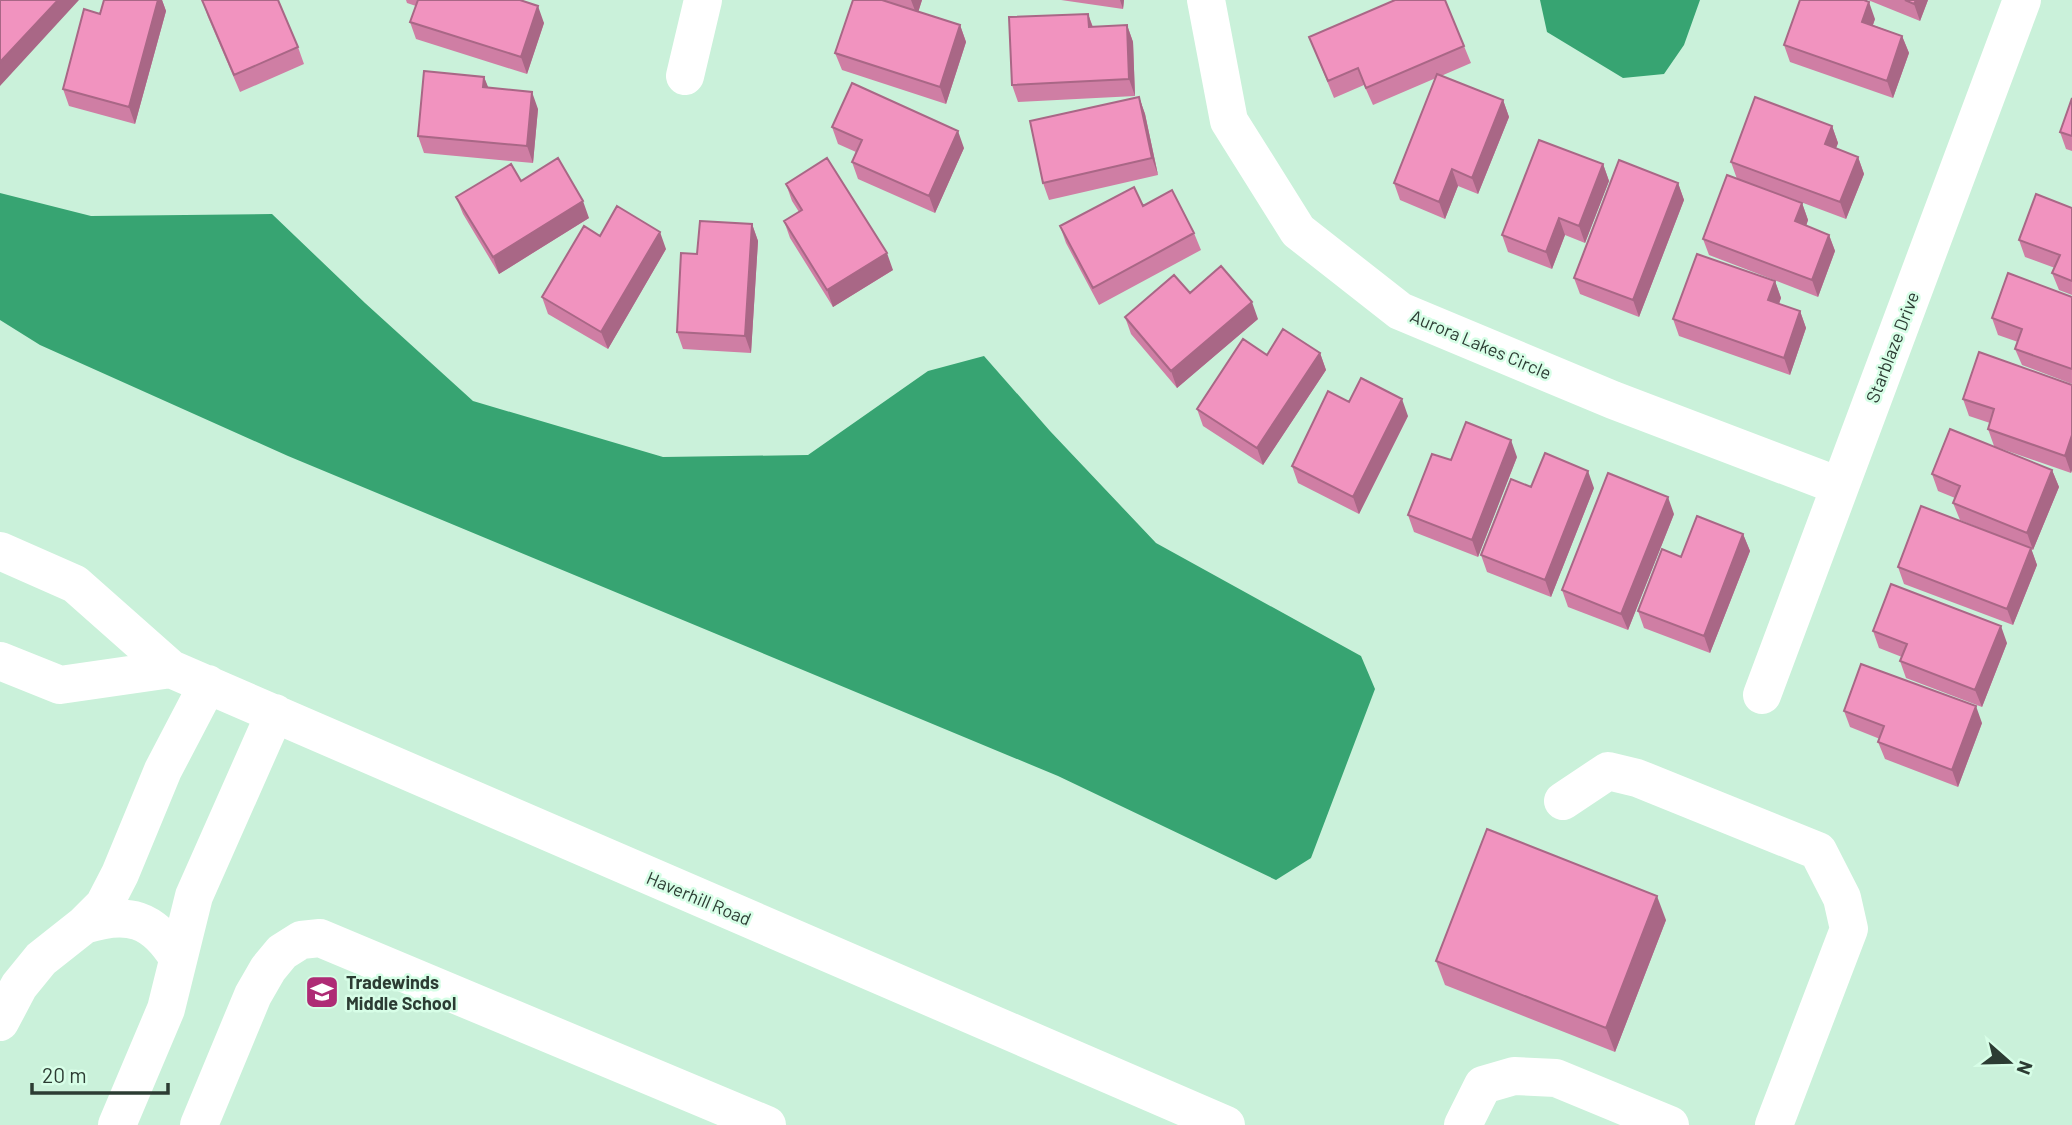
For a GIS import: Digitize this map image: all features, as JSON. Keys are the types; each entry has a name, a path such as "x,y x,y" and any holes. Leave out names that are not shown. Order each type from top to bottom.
{"street":[{"path":"685,76 703,0"},
{"name":"Aurora Lakes Circle","path":"1206,0 1229,121 1298,231 1400,310 1614,400 1839,486"},
{"name":"Starblaze Drive","path":"1762,695 2022,0"},
{"name":"Haverhill Road","path":"0,551 75,584 171,668 1216,1123"},
{"path":"0,661 61,685 171,668"},
{"path":"0,1022 19,986 41,959 84,925 104,905 120,874 163,770 208,684"},
{"path":"117,1125 166,1009 194,896 275,713"},
{"path":"1563,801 1608,771 1637,778 1818,851 1842,898 1849,929 1774,1125"},
{"path":"84,925 105,918 128,918 149,926 167,939 178,958"},
{"path":"199,1125 253,996 268,969 282,952 300,940 320,938 767,1125"},
{"path":"1463,1125 1483,1085 1514,1076 1556,1078 1670,1125"}],"shaded area":[{"path":"1540,0 1700,0 1684,45 1664,74 1623,78 1547,32"},
{"path":"0,193 91,216 272,214 473,401 663,457 808,455 928,371 984,356 1050,431 1156,543 1361,656 1375,689 1311,858 1276,880 1058,776 288,456 40,345 0,320"}],"building":[{"path":"0,0 58,0 0,62"},
{"path":"104,0 158,0 129,107 63,89 84,9 100,14"},
{"path":"202,0 278,0 298,47 234,75"},
{"path":"418,0 520,0 538,6 521,57 410,22"},
{"path":"853,0 882,0 960,25 940,87 835,53"},
{"path":"1395,0 1445,0 1464,46 1366,88 1358,68 1328,81 1309,37"},
{"path":"1800,0 1869,2 1862,22 1902,36 1887,81 1784,45"},
{"path":"1088,14 1089,27 1127,25 1129,79 1012,85 1009,17"},
{"path":"424,71 484,77 483,87 532,92 527,146 418,136"},
{"path":"1437,74 1503,100 1472,178 1452,169 1439,202 1394,183"},
{"path":"852,83 958,131 929,196 852,162 862,140 832,127"},
{"path":"1139,97 1152,158 1043,183 1030,121"},
{"path":"1755,97 1832,126 1825,144 1858,157 1840,202 1731,162"},
{"path":"2072,98 2072,136 2060,132"},
{"path":"1539,140 1603,164 1579,226 1559,218 1546,252 1502,235"},
{"path":"558,158 583,201 493,257 456,197 511,164 521,181"},
{"path":"827,158 887,253 827,290 784,221 802,210 786,184"},
{"path":"1619,160 1678,183 1633,300 1574,278"},
{"path":"1727,175 1802,203 1795,221 1829,235 1812,280 1703,239"},
{"path":"1134,187 1143,206 1172,190 1194,233 1093,288 1060,226"},
{"path":"2036,194 2072,208 2072,281 2052,273 2060,255 2019,240"},
{"path":"617,206 660,232 601,332 542,297 584,226 600,236"},
{"path":"700,221 752,224 745,336 677,332 681,253 697,254"},
{"path":"1697,254 1775,281 1768,300 1800,311 1784,358 1673,319"},
{"path":"1221,266 1252,302 1171,371 1125,317 1174,275 1190,293"},
{"path":"2008,273 2072,297 2072,369 2015,349 2022,329 1992,318"},
{"path":"1283,329 1320,353 1257,448 1197,409 1243,339 1267,355"},
{"path":"1979,352 2072,385 2072,435 2065,456 1988,429 1994,409 1963,399"},
{"path":"1361,378 1402,399 1353,497 1292,466 1328,391 1349,402"},
{"path":"1466,422 1511,440 1472,540 1408,515 1432,454 1451,460"},
{"path":"1950,429 2052,470 2027,533 1953,503 1960,486 1932,474"},
{"path":"1545,453 1588,471 1545,580 1481,555 1511,479 1531,487"},
{"path":"1608,473 1668,497 1621,614 1562,590"},
{"path":"1921,506 2031,548 2007,609 1898,567"},
{"path":"1697,516 1743,534 1704,636 1638,611 1662,549 1681,557"},
{"path":"1891,584 2001,626 1975,690 1900,661 1907,644 1873,631"},
{"path":"1861,664 1976,706 1952,770 1878,742 1884,726 1844,711"},
{"path":"1487,829 1657,896 1606,1028 1436,961"}],"place":[{"name":"Tradewinds Middle School","path":"322,992"}]}
